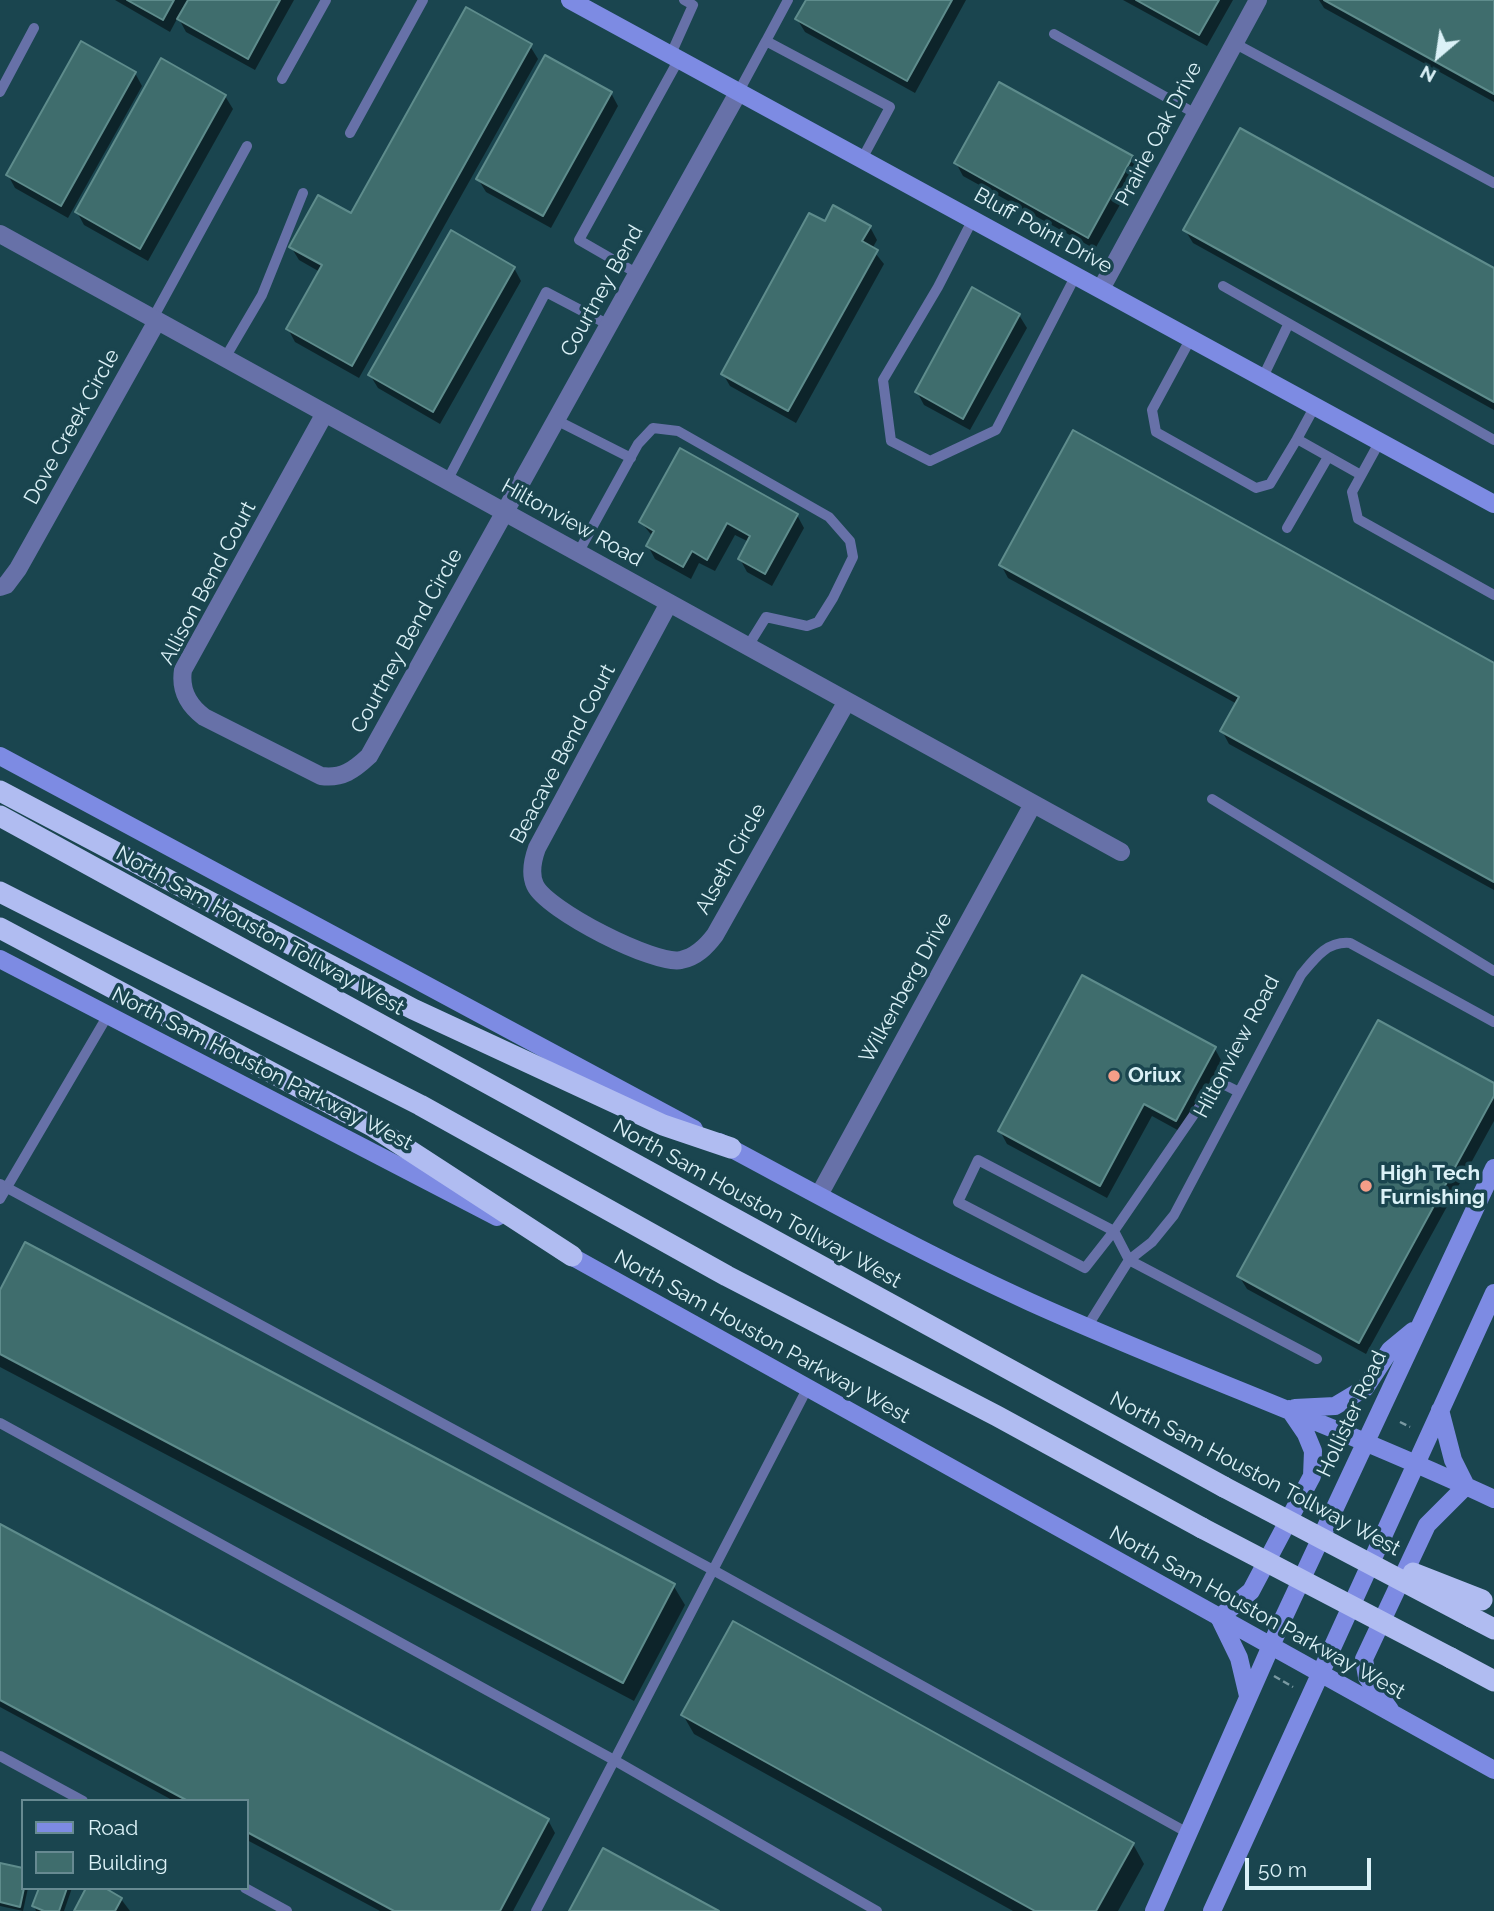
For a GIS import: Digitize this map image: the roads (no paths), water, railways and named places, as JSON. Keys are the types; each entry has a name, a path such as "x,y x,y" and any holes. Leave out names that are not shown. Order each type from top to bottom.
{"highway":[{"path":"0,792 413,1009 652,1120 731,1148"},
{"name":"North Sam Houston Tollway West","path":"0,816 1224,1487 1308,1530 1482,1608 1494,1629"},
{"path":"0,892 420,1105 727,1276 997,1416 1202,1528 1494,1681"},
{"path":"0,928 372,1126 572,1256"}],"main road":[{"name":"Bluff Point Drive","path":"570,0 1494,503"},
{"path":"0,756 940,1259 1087,1327 1365,1440 1494,1499"},
{"name":"North Sam Houston Parkway West","path":"0,959 572,1256 1494,1770"},
{"name":"Hollister Road","path":"1154,1911 1270,1646 1416,1329 1494,1168"},
{"path":"1212,1911 1318,1673 1494,1293"},
{"path":"1288,1409 1335,1406 1365,1388 1390,1350 1416,1329"},
{"path":"1248,1696 1239,1658 1219,1618 1251,1591 1312,1476 1313,1451 1306,1434 1288,1409"},
{"path":"1440,1410 1446,1440 1466,1486"},
{"path":"1393,1714 1367,1677 1364,1659 1427,1525 1466,1486"}],"street":[{"name":"Prairie Oak Drive","path":"1101,289 1258,0"},
{"name":"Courtney Bend","path":"505,512 739,91"},
{"name":"Hiltonview Road","path":"0,234 1121,852"},
{"name":"Dove Creek Circle","path":"0,587 6,585 18,569 155,320"},
{"name":"Allison Bend Court","path":"325,413 183,670 181,683 192,708 204,717 321,776 335,778"},
{"name":"Courtney Bend Circle","path":"335,778 354,770 369,756 505,512"},
{"name":"Beacave Bend Court","path":"609,935 554,905 536,886 533,862 668,603"},
{"name":"Alseth Circle","path":"609,935 650,957 665,961 680,961 705,947 847,701"},
{"name":"Wilkenberg Drive","path":"819,1195 1033,804"}],"lane":[{"path":"282,79 326,0"},
{"path":"351,133 424,0"},
{"path":"638,274 579,240 675,57 693,5 684,0"},
{"path":"739,91 788,0"},
{"path":"0,92 34,28"},
{"path":"1055,34 1196,114"},
{"path":"766,41 890,107 862,159"},
{"path":"1234,43 1494,183"},
{"path":"155,320 247,146"},
{"path":"225,358 262,295 303,193"},
{"path":"973,219 938,287 883,380 891,441 930,461 996,430 1076,275"},
{"path":"1223,286 1287,325 1494,440"},
{"path":"447,481 546,292 609,325"},
{"path":"1263,377 1287,325"},
{"path":"1191,338 1152,410 1156,432 1256,488 1269,484 1315,406"},
{"path":"556,420 631,458"},
{"path":"578,553 638,444 653,428 678,432 829,517 850,541 853,557 834,598 818,622 807,625 766,617 748,646"},
{"path":"1297,439 1361,475"},
{"path":"1380,441 1352,492 1358,519 1494,595"},
{"path":"1287,528 1328,457"},
{"path":"1212,799 1494,971"},
{"name":"Hiltonview Road","path":"1087,1327 1129,1260 1152,1242 1174,1215 1301,975 1319,954 1337,942 1350,943 1494,1022"},
{"path":"0,1199 3,1186 107,1015"},
{"path":"1239,1092 1217,1081 1114,1231 1085,1268 958,1202 978,1160 1114,1231 1129,1260 1317,1359"},
{"path":"3,1186 713,1570 1188,1833"},
{"path":"536,1911 807,1389"},
{"path":"0,1423 614,1760 877,1911"},
{"path":"0,1756 79,1799"},
{"path":"248,1890 287,1911"}],"place":[{"name":"Oriux","path":"1114,1076"},
{"name":"High Tech Furnishing","path":"1366,1186"}]}
